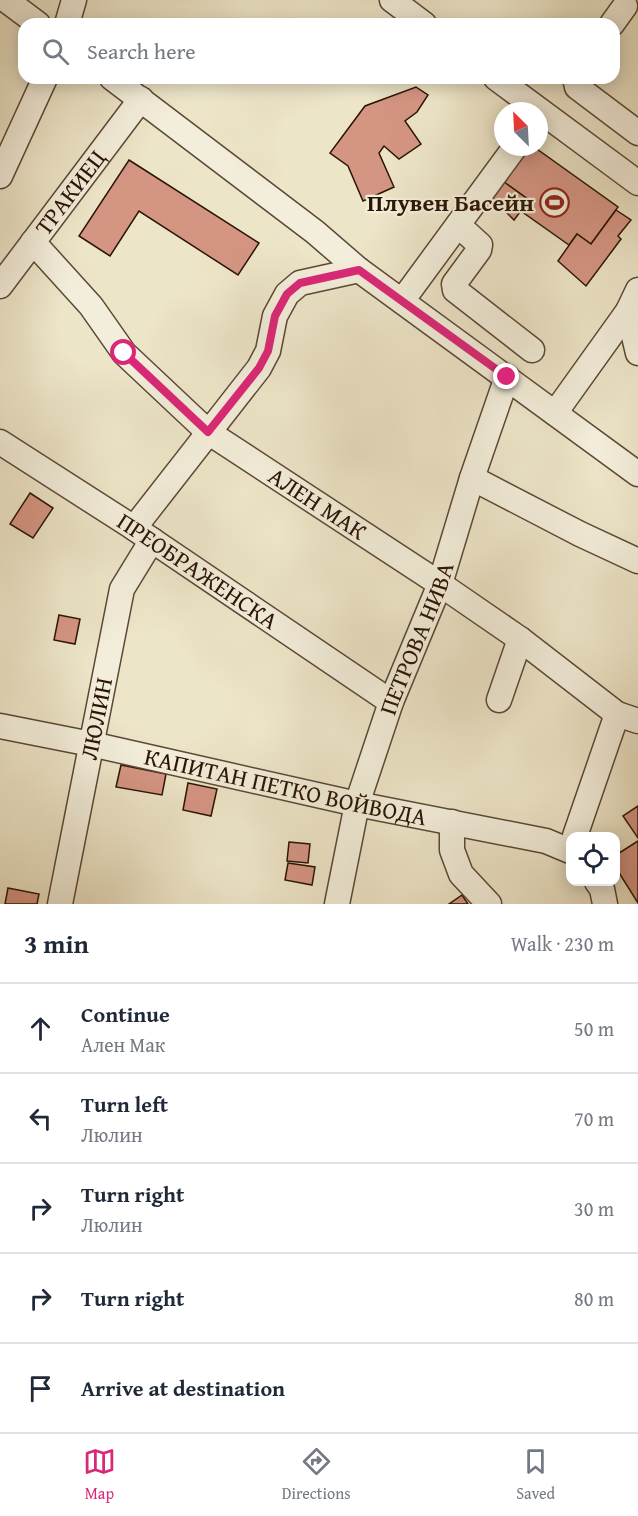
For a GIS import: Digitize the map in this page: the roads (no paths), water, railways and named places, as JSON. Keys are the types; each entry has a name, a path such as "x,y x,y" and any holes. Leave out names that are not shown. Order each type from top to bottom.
{"street":[{"path":"6,0 30,18"},
{"path":"69,18 74,0"},
{"path":"392,0 416,18"},
{"path":"0,176 42,84"},
{"path":"120,84 315,232 359,270 638,474"},
{"path":"504,84 526,102"},
{"path":"576,84 577,87 638,133"},
{"name":"ТРАКИЕЦ","path":"0,286 141,99"},
{"path":"548,119 638,183"},
{"path":"402,301 508,156"},
{"path":"458,225 480,244 479,250 454,284 455,290 532,350"},
{"name":"АЛЕН МАК","path":"33,242 90,306 124,353 208,432 440,584 628,718"},
{"name":"ЛЮЛИН","path":"60,904 122,589 143,534 208,432 259,368 268,351 275,316 287,294 300,283 359,270"},
{"path":"633,300 638,353"},
{"path":"555,413 633,300"},
{"name":"ПЕТРОВА НИВА","path":"337,904 357,804 391,702 440,584 472,478 507,377"},
{"name":"ПРЕОБРАЖЕНСКА","path":"0,442 143,534 391,702"},
{"path":"472,478 638,561"},
{"path":"499,700 520,639"},
{"path":"577,832 628,718"},
{"name":"КАПИТАН ПЕТКО ВОЙВОДА","path":"0,726 91,744 357,804 546,841 566,849"},
{"path":"452,822 452,850 461,874 489,904"},
{"path":"600,886 605,904"}],"place":[{"name":"Плувен Басейн","path":"555,203"}]}
